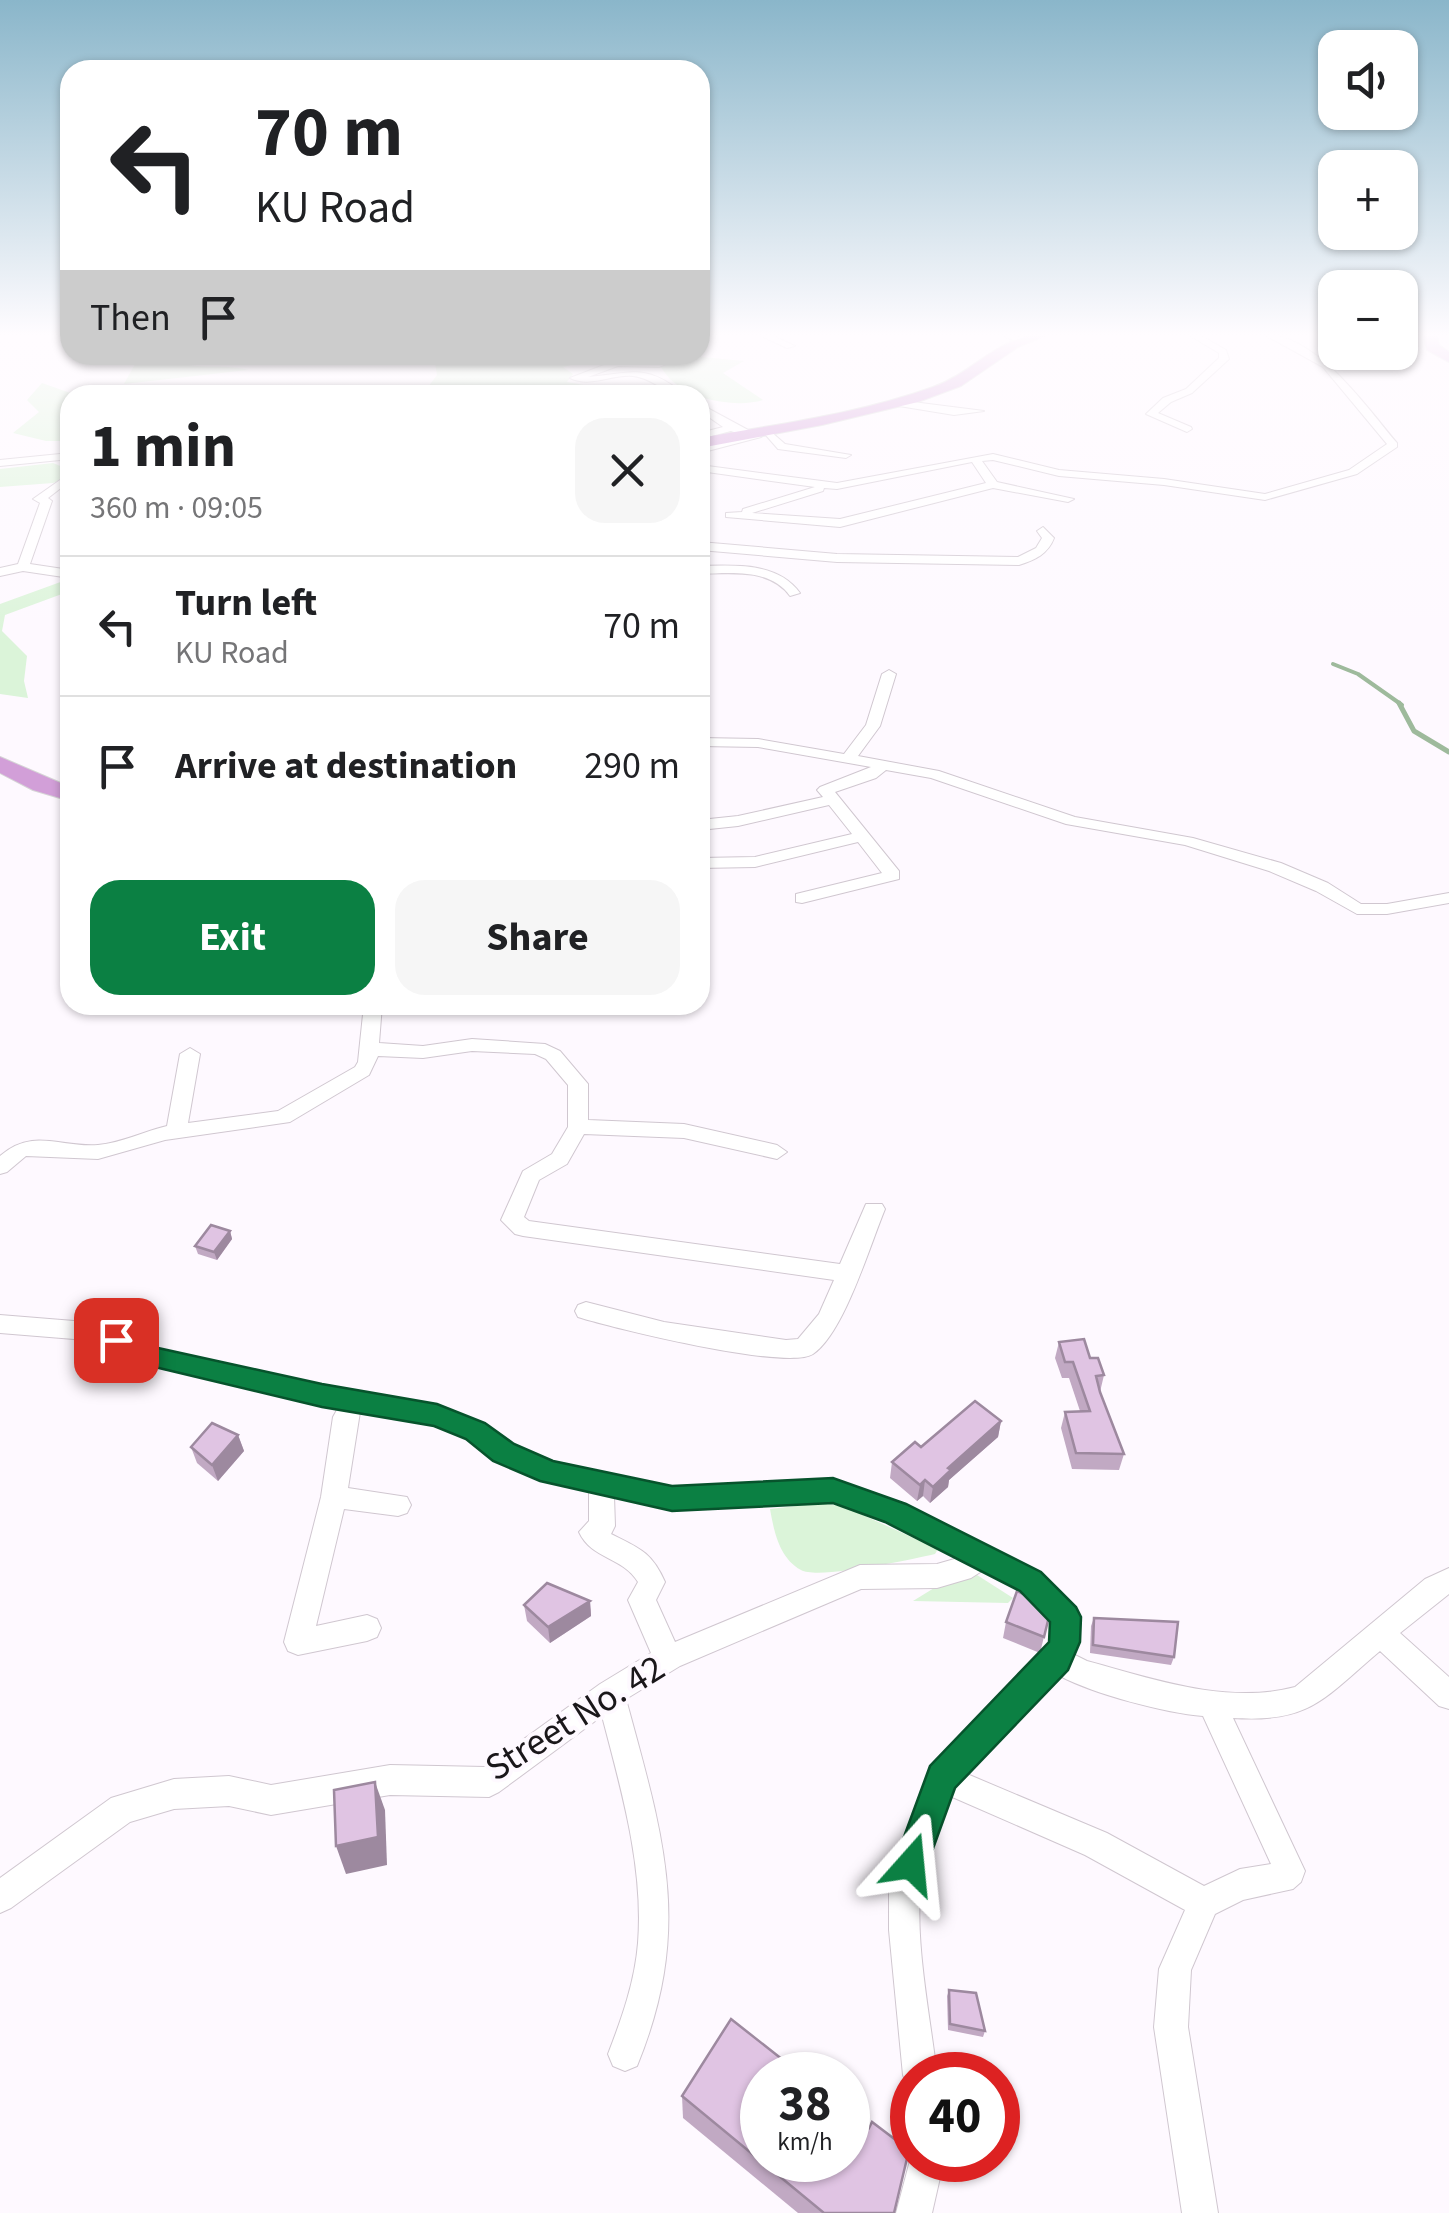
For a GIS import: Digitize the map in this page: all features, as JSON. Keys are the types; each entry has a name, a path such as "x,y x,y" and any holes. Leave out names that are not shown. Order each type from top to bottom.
{"highway":[{"path":"710,442 742,437"},
{"path":"0,764 60,791"}],"street":[{"path":"763,437 782,447 846,455"},
{"path":"1068,499 993,485 840,523 730,515 787,502 828,486 976,458 993,458 1059,473 1164,482 1265,497 1353,472 1393,446 1386,437"},
{"path":"0,463 60,457"},
{"path":"976,458 993,485"},
{"path":"710,469 828,486"},
{"path":"23,567 46,501 40,499 60,484"},
{"path":"710,547 837,558 1018,560 1033,557 1047,544 1043,531"},
{"path":"0,572 23,567 60,573"},
{"path":"710,570 779,578 791,585 794,594"},
{"path":"848,759 873,726 888,674"},
{"path":"710,742 758,743 934,774 1072,822 1220,850 1302,877 1357,909 1387,909 1449,898"},
{"path":"802,898 891,877 894,873 825,790 871,775 884,764"},
{"path":"710,823 832,800"},
{"path":"710,864 755,862 864,836"},
{"path":"0,1167 20,1149 98,1152 176,1132 283,1117 362,1071 370,1049 372,1015"},
{"path":"370,1049 423,1052 472,1046 538,1048 553,1055 578,1084 578,1126 560,1159 530,1176 512,1220 523,1228 848,1274"},
{"path":"176,1132 190,1054"},
{"path":"578,1126 684,1131 777,1152"},
{"path":"586,1311 664,1332 786,1350 805,1348 829,1318 874,1209"},
{"path":"0,1324 44,1324 88,1332 116,1340 143,1355 437,1416 476,1431 504,1452 550,1472 672,1498 833,1490 895,1513 1030,1582 1066,1617 1057,1660 942,1778 905,1886 905,1930 918,2052"},
{"path":"354,1400 346,1417 334,1498 298,1642 367,1628"},
{"path":"604,1482 600,1500 602,1526 592,1532 596,1539 639,1561 652,1582 642,1600 654,1618 654,1630 663,1650 670,1657"},
{"path":"334,1498 398,1504"},
{"name":"Street No. 42","path":"0,1897 122,1810 192,1793 228,1791 272,1800 390,1780 489,1782 610,1693 670,1657 860,1576 937,1576 962,1570 980,1556"},
{"path":"1057,1660 1082,1674 1185,1701 1271,1706 1303,1698 1449,1580"},
{"path":"1380,1634 1449,1696"},
{"path":"610,1693 636,1792 652,1889 655,1939 646,2000 625,2054"},
{"path":"1200,2213 1172,2027 1175,1969 1204,1903 1240,1885 1282,1878 1290,1871 1212,1704"},
{"path":"942,1778 1096,1844 1204,1903"},
{"path":"914,2213 922,2182"}],"green space":[{"path":"31,437 60,437 60,441"},
{"path":"53,463 60,466 60,481 0,487 0,469"},
{"path":"60,582 60,595 5,615 2,631 27,656 24,681 28,698 0,694 0,604"},
{"path":"822,1503 845,1507 938,1549 935,1554 866,1568 801,1570 783,1551 770,1509"},
{"path":"977,1575 1013,1598 1008,1603 913,1601 939,1585"}],"building":[{"path":"211,1225 230,1231 214,1252 195,1246"},
{"path":"1084,1339 1090,1358 1098,1358 1104,1375 1096,1376 1124,1454 1076,1453 1065,1412 1090,1411 1073,1362 1065,1362 1059,1342"},
{"path":"975,1401 1001,1421 948,1468 951,1470 933,1487 925,1480 920,1485 892,1462 915,1442 921,1447"},
{"path":"212,1423 238,1435 212,1465 191,1447"},
{"path":"547,1583 590,1601 548,1627 524,1605"},
{"path":"1017,1591 1051,1608 1044,1637 1006,1622"},
{"path":"1094,1618 1178,1622 1174,1657 1093,1645"},
{"path":"375,1782 378,1837 336,1846 334,1790"},
{"path":"949,1990 976,1993 985,2031 950,2024"},
{"path":"731,2019 773,2052 740,2052 740,2144 682,2096"},
{"path":"872,2122 890,2136 890,2182 901,2182 894,2213 824,2213 786,2182 870,2182"}],"waterway":[{"path":"1333,664 1358,674 1402,705"},
{"path":"1399,703 1414,731 1449,752"}],"route":[{"path":"116,1340 143,1355 322,1396 437,1416 476,1431 504,1452 550,1472 672,1498 721,1499 833,1490 895,1513 1030,1582 1066,1617 1065,1642 1057,1660 942,1778 911,1864"}]}
